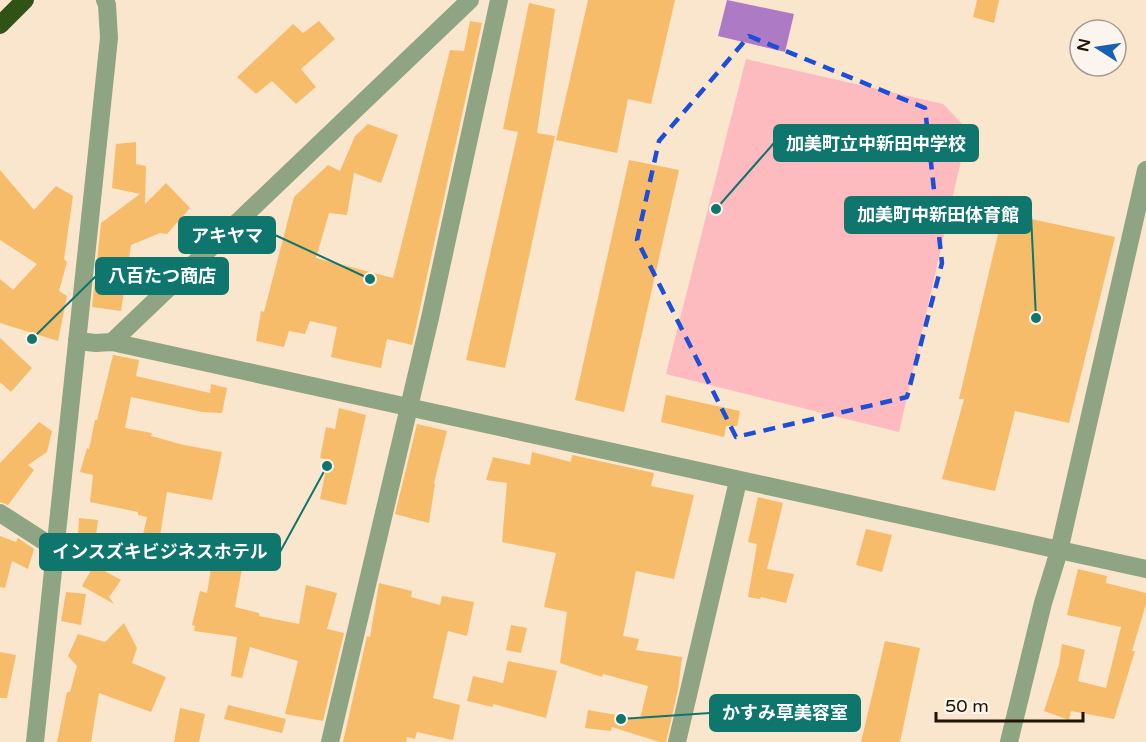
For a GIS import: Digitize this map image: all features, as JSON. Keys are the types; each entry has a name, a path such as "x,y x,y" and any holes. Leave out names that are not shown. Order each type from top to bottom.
{"highway":[{"path":"0,25 26,0"}],"street":[{"path":"105,0 109,38"},
{"path":"35,742 109,38 115,0"},
{"path":"112,342 470,0"},
{"path":"330,742 433,307 499,0"},
{"path":"1009,742 1042,603 1059,551 1146,170"},
{"path":"77,341 112,342 1146,569"},
{"path":"677,742 738,481"},
{"path":"0,513 56,549"}],"highlighted area":[{"path":"749,36 925,108 942,263 907,397 736,437 637,240 659,141"}],"shaded area":[{"path":"727,0 794,14 785,52 718,36"},
{"path":"746,59 943,104 968,130 899,432 666,374"}],"building":[{"path":"588,0 675,0 651,104 628,99 617,153 556,140"},
{"path":"977,0 999,0 994,23 973,17"},
{"path":"529,3 555,9 537,133 555,136 505,368 466,360 518,132 503,129"},
{"path":"319,21 335,39 301,69 316,87 296,104 272,81 256,94 237,77 293,24 303,33"},
{"path":"470,21 482,23 412,345 387,339 381,368 331,357 337,327 310,321 305,334 289,331 284,347 256,341 261,311 264,312 294,197 328,165 340,171 355,136 368,124 398,135 381,183 354,173 347,215 329,213 316,258 393,278 450,50 464,51"},
{"path":"136,142 136,164 146,166 145,204 166,183 190,208 167,234 160,233 131,245 121,311 92,307 101,223 140,194 112,188 116,144"},
{"path":"629,160 679,170 624,412 575,400"},
{"path":"0,170 34,210 56,186 73,196 64,259 67,262 59,291 67,296 58,341 0,323 0,279 13,290 37,264 0,240"},
{"path":"1003,213 1115,237 1069,423 1015,411 995,491 942,479 964,399 959,399"},
{"path":"0,338 32,368 11,392 0,382"},
{"path":"113,355 139,360 136,376 210,393 211,384 227,388 222,413 202,412 131,397 125,428 152,433 151,436 184,445 222,452 212,500 167,492 159,542 170,544 165,570 136,565 147,517 138,515 138,512 90,502 93,475 80,472 87,448 89,449"},
{"path":"666,395 740,411 737,426 726,426 724,437 661,422"},
{"path":"339,408 366,415 346,505 320,499 328,460 320,458 326,427 335,429"},
{"path":"39,422 52,431 47,452 28,465 34,470 8,505 0,502 0,463"},
{"path":"417,424 447,431 434,483 429,523 395,514"},
{"path":"532,452 571,462 572,455 654,473 651,486 694,495 674,579 636,571 623,636 639,639 636,650 682,657 678,690 666,742 659,742 612,727 611,731 585,728 588,710 640,719 648,686 603,674 602,677 560,663 567,612 544,607 556,553 502,542 507,483 486,480 493,457 530,465"},
{"path":"758,497 783,503 767,569 794,574 786,603 761,597 760,599 748,597 757,544 748,542"},
{"path":"79,518 98,520 94,551 77,549"},
{"path":"866,529 892,535 882,572 856,565"},
{"path":"0,536 16,542 18,538 34,549 28,569 12,561 5,588 0,587"},
{"path":"216,539 241,542 239,550 245,552 235,607 259,613 259,616 299,624 306,585 337,593 327,629 344,633 323,721 285,714 298,661 250,647 242,678 231,676 237,637 194,631 195,626 192,625 200,591 207,593"},
{"path":"94,565 121,580 110,596 108,595 114,604 82,586"},
{"path":"1078,569 1107,576 1106,583 1146,593 1146,604 1132,651 1135,651 1114,719 1071,711 1069,720 1044,711 1059,665 1062,644 1085,650 1078,681 1106,688 1121,627 1067,615"},
{"path":"379,583 412,591 411,597 440,605 442,596 474,602 467,636 448,631 433,698 460,705 453,740 417,732 415,739 407,737 406,742 343,742 367,636 370,637"},
{"path":"66,592 86,594 81,625 61,621"},
{"path":"124,623 137,648 132,663 166,677 151,712 99,693 91,742 57,742 67,692 70,692 77,666 68,656 78,634 105,642"},
{"path":"511,625 527,628 521,653 506,650"},
{"path":"885,641 920,648 900,742 861,742"},
{"path":"0,652 16,655 7,698 0,698"},
{"path":"508,661 557,671 546,718 493,704 493,707 467,701 473,676 503,683"},
{"path":"228,705 286,719 282,733 224,719"},
{"path":"180,708 205,714 199,742 174,742"}],"place":[{"name":"加美町立中新田中学校","path":"716,209"},
{"name":"アキヤマ","path":"370,279"},
{"name":"加美町中新田体育館","path":"1036,318"},
{"name":"八百たつ商店","path":"32,339"},
{"name":"インスズキビジネスホテル","path":"327,466"},
{"name":"かすみ草美容室","path":"621,719"}]}
